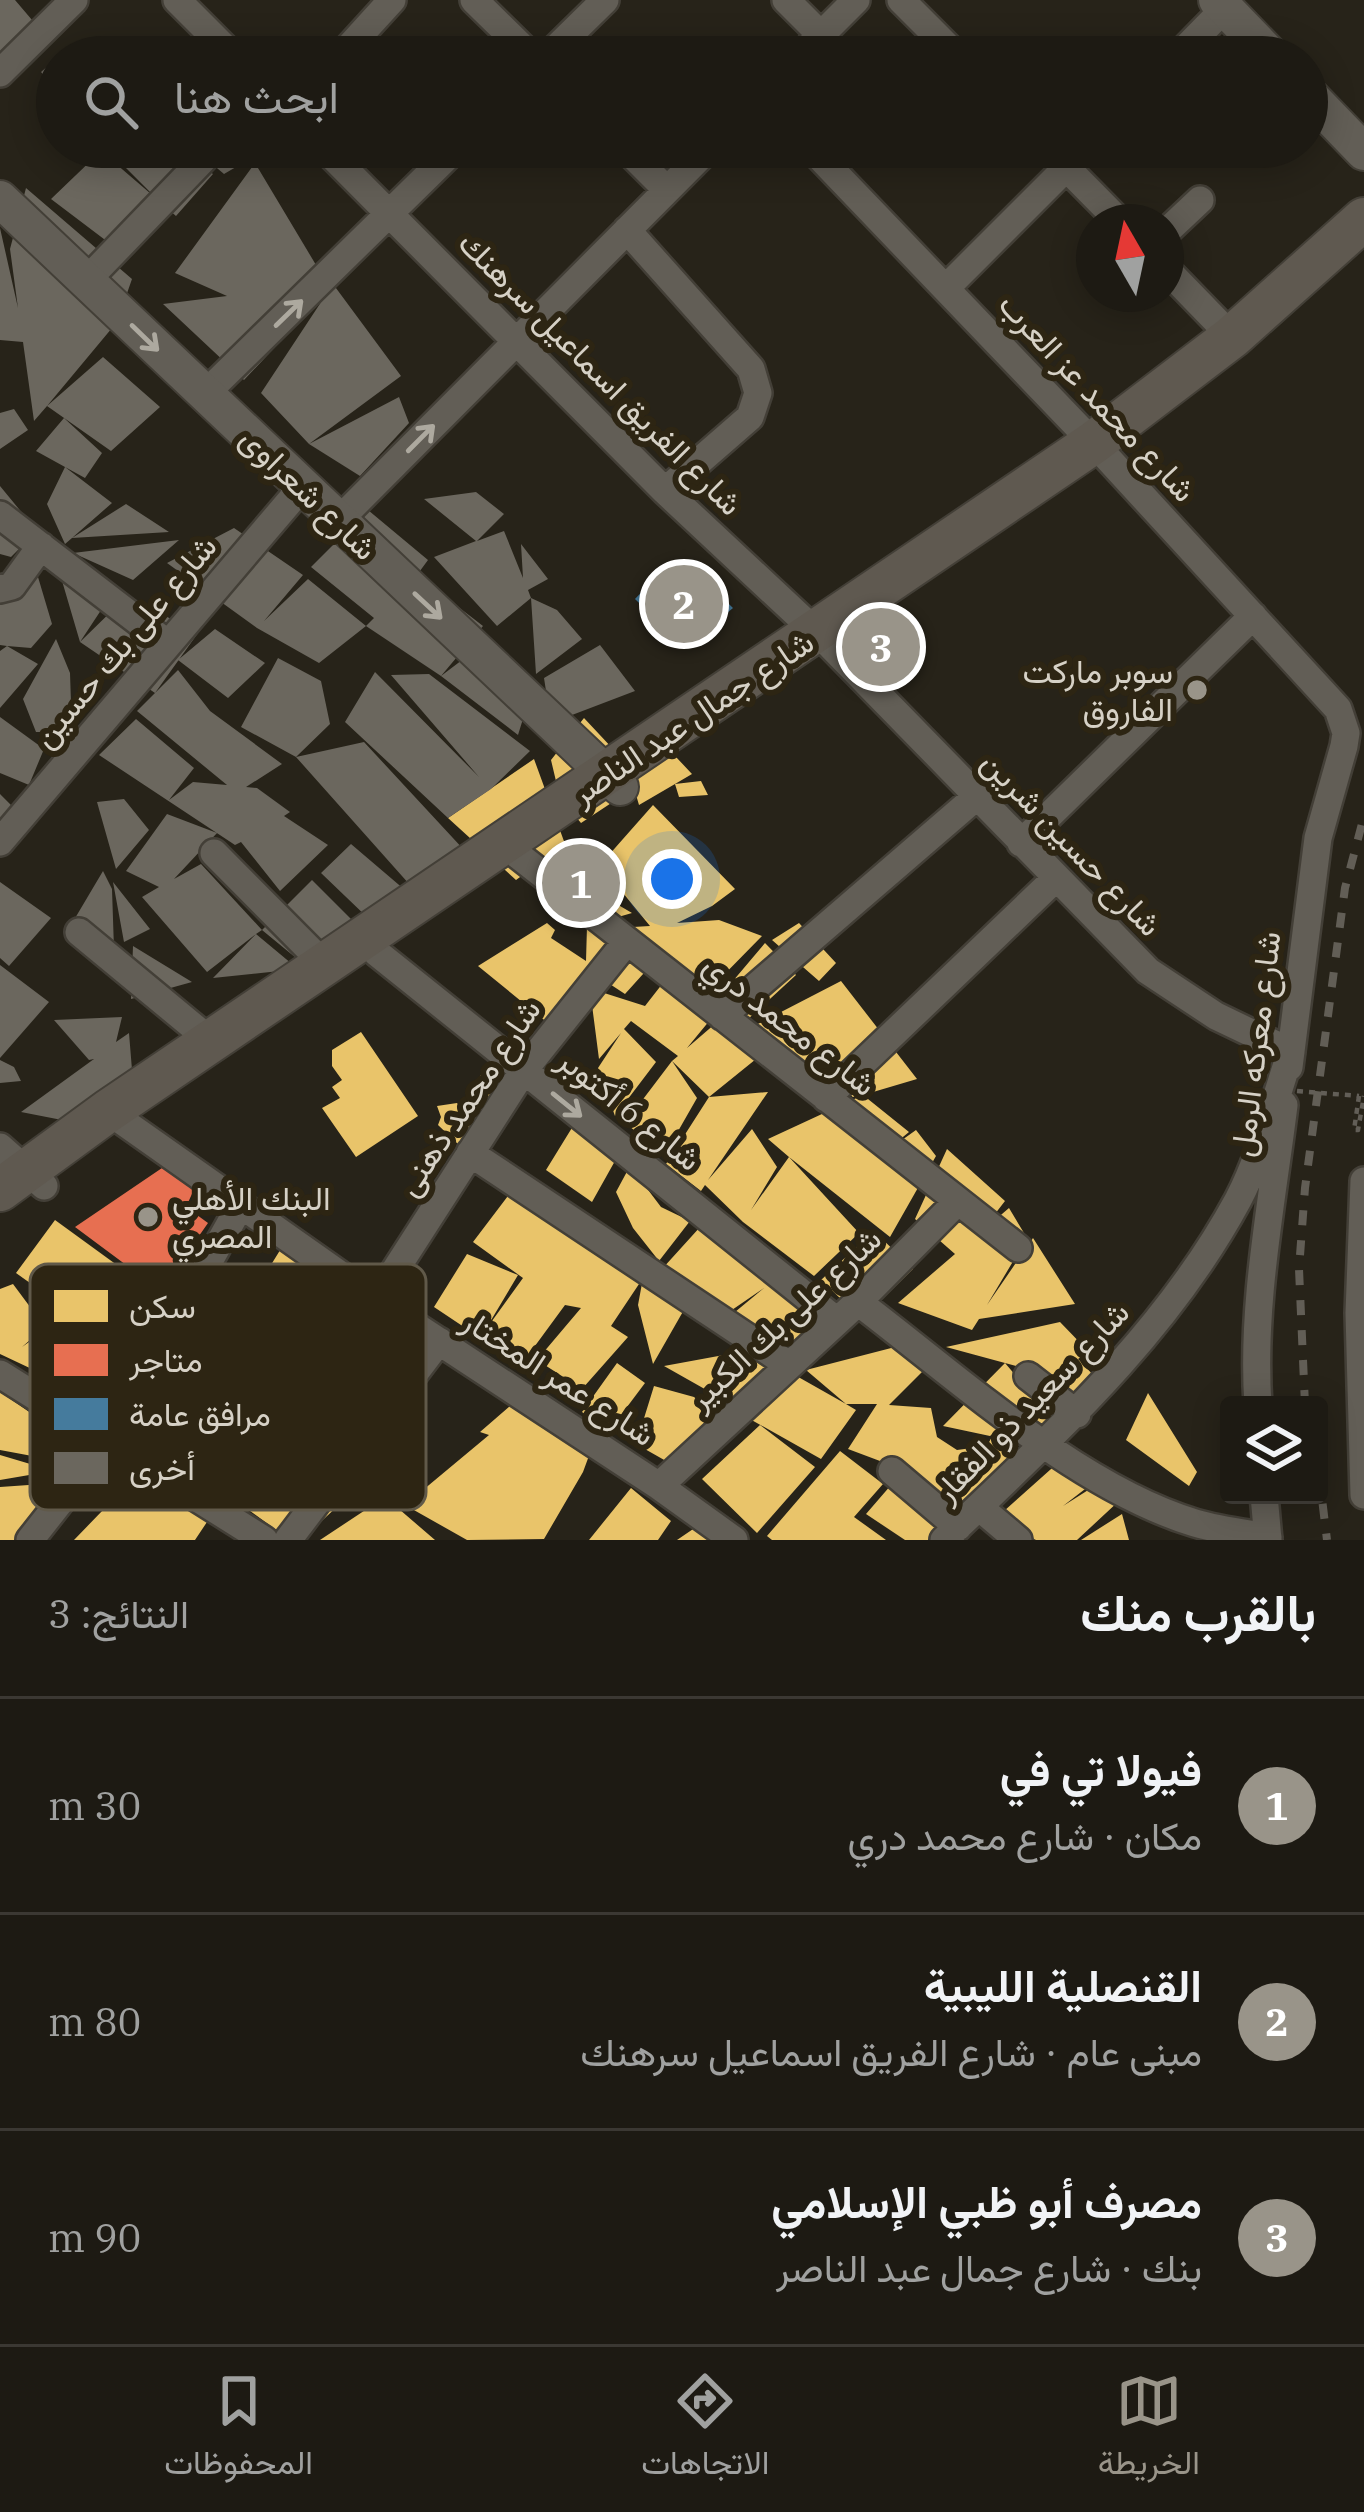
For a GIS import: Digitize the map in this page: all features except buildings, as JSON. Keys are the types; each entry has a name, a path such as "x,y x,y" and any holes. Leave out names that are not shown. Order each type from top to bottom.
{"main road":[{"name":"شارع جمال عبد الناصر","path":"1098,447 1232,337 1364,218"},
{"name":"شارع جمال عبد الناصر","path":"117,1117 212,1042 614,782 1239,352 1364,249"},
{"name":"شارع جمال عبد الناصر","path":"0,1219 17,1173 117,1117 377,953 519,856 614,782"}],"street":[{"path":"38,36 74,0"},
{"path":"177,0 213,36"},
{"path":"359,36 392,0"},
{"path":"474,0 511,36"},
{"path":"568,36 605,0"},
{"path":"786,0 821,34 856,0"},
{"path":"901,0 937,36"},
{"path":"1194,36 1221,4 1252,36"},
{"path":"0,74 36,38"},
{"path":"1328,115 1364,152"},
{"path":"86,281 195,168"},
{"name":"شارع الفريق اسماعيل سرهنك","path":"344,168 665,491 824,640"},
{"path":"205,394 436,168"},
{"path":"645,168 667,190"},
{"path":"338,521 689,168"},
{"name":"شارع محمد عز العرب","path":"830,168 1098,447 1330,700"},
{"path":"946,288 1047,168"},
{"path":"1067,168 1102,204"},
{"name":"شارع شعراوى","path":"0,199 614,782"},
{"path":"1184,215 1200,200"},
{"path":"627,230 751,369 758,393 750,417 665,491"},
{"path":"1184,287 1232,337"},
{"name":"شارع على بك حسين","path":"0,842 302,487"},
{"path":"0,515 169,644"},
{"path":"0,589 12,586 41,547"},
{"path":"1021,843 1253,616"},
{"name":"شارع حسين شرين","path":"824,640 1148,971 1216,1016 1291,1052"},
{"name":"شارع معركه الرمل","path":"1257,1396 1265,1258 1318,838 1346,734 1330,700"},
{"path":"722,1016 976,797"},
{"path":"214,853 326,966"},
{"name":"شارع محمد دري","path":"519,856 1018,1248"},
{"path":"826,1098 1056,878"},
{"path":"80,932 212,1042"},
{"name":"شارع محمد ذهنى","path":"399,1264 524,1070 627,941"},
{"name":"شارع 6 أكتوبر","path":"377,953 524,1070 848,1311 1045,1443 1127,1494 1195,1523 1268,1539"},
{"name":"شارع سعيد ذو الفقار","path":"951,1533 1077,1414 1156,1327 1240,1197 1291,1052"},
{"name":"شارع عمر المختار","path":"117,1117 324,1264"},
{"path":"470,1153 790,1365"},
{"path":"1364,1181 1364,1495"},
{"name":"شارع على بك الكبير","path":"659,1486 848,1311 958,1201"},
{"path":"207,1264 240,1206"},
{"name":"شارع عمر المختار","path":"426,1333 734,1540"},
{"path":"426,1358 439,1341"},
{"path":"0,1374 30,1393"},
{"path":"1028,1376 1077,1414"},
{"path":"892,1471 951,1533"},
{"path":"1265,1504 1268,1539"},
{"path":"979,1507 1018,1540"},
{"path":"30,1540 54,1510"},
{"path":"217,1510 264,1540"},
{"path":"288,1540 311,1510"}],"path":[{"path":"1297,1091 1362,1096"}],"railway":[{"path":"1305,1396 1299,1269 1305,1188 1345,888 1364,816"},
{"path":"1323,1504 1327,1540"}],"place":[{"name":"القنصلية الليبية","path":"684,604"},
{"name":"مصرف أبو ظبي الإسلامي","path":"881,647"},
{"name":"سوبر ماركت الفاروق","path":"1197,690"},
{"name":"فيولا تي في","path":"581,883"},
{"name":"البنك الأهلي المصري","path":"148,1217"}]}
